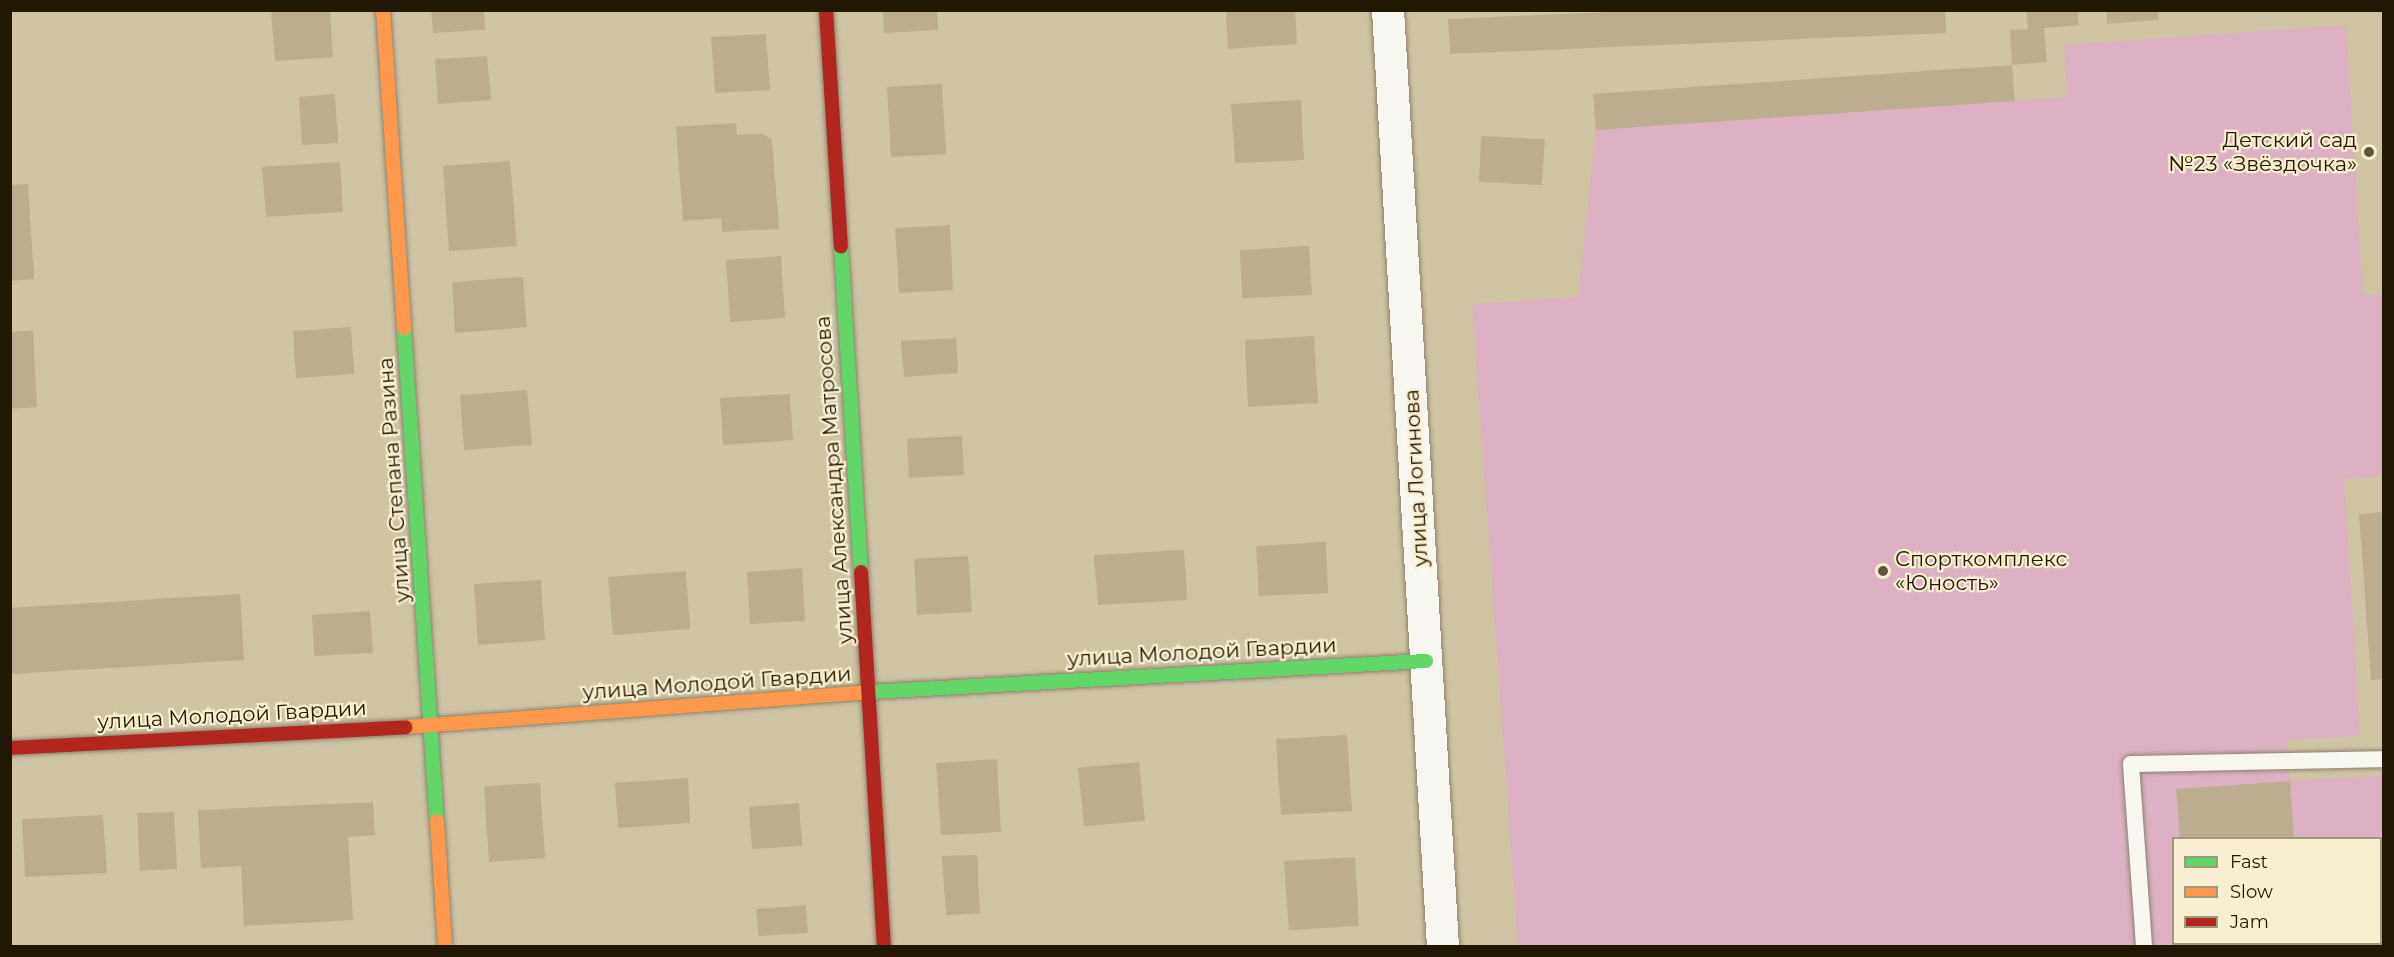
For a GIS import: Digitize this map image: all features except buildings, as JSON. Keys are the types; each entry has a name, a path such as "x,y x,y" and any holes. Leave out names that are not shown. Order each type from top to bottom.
{"street":[{"name":"улица Степана Разина","path":"383,10 445,946"},
{"name":"улица Александра Матросова","path":"826,10 884,946"},
{"name":"улица Логинова","path":"1388,10 1443,946"},
{"name":"улица Молодой Гвардии","path":"10,748 432,726 869,692 1426,661"}],"lane":[{"path":"2144,946 2131,764 2384,759"}],"shaded area":[{"name":"Спорткомплекс «Юность»","path":"2346,25 2363,295 2383,294 2383,476 2344,479 2360,736 2287,740 2290,781 2383,775 2383,946 1518,946 1472,304 1578,297 1596,130 2067,97 2064,45"}],"traffic: fast":[{"path":"841,247 861,572"},
{"path":"404,328 437,821"},
{"path":"869,692 1426,661"}],"traffic: slow":[{"path":"383,10 404,328"},
{"path":"405,727 869,692"},
{"path":"437,821 445,946"}],"traffic: jam":[{"path":"826,10 841,247"},
{"path":"861,572 884,946"},
{"path":"10,748 405,727"}],"place":[{"name":"Детский сад №23 «Звёздочка»","path":"2369,152"},
{"name":"Спорткомплекс «Юность»","path":"1883,571"}]}
